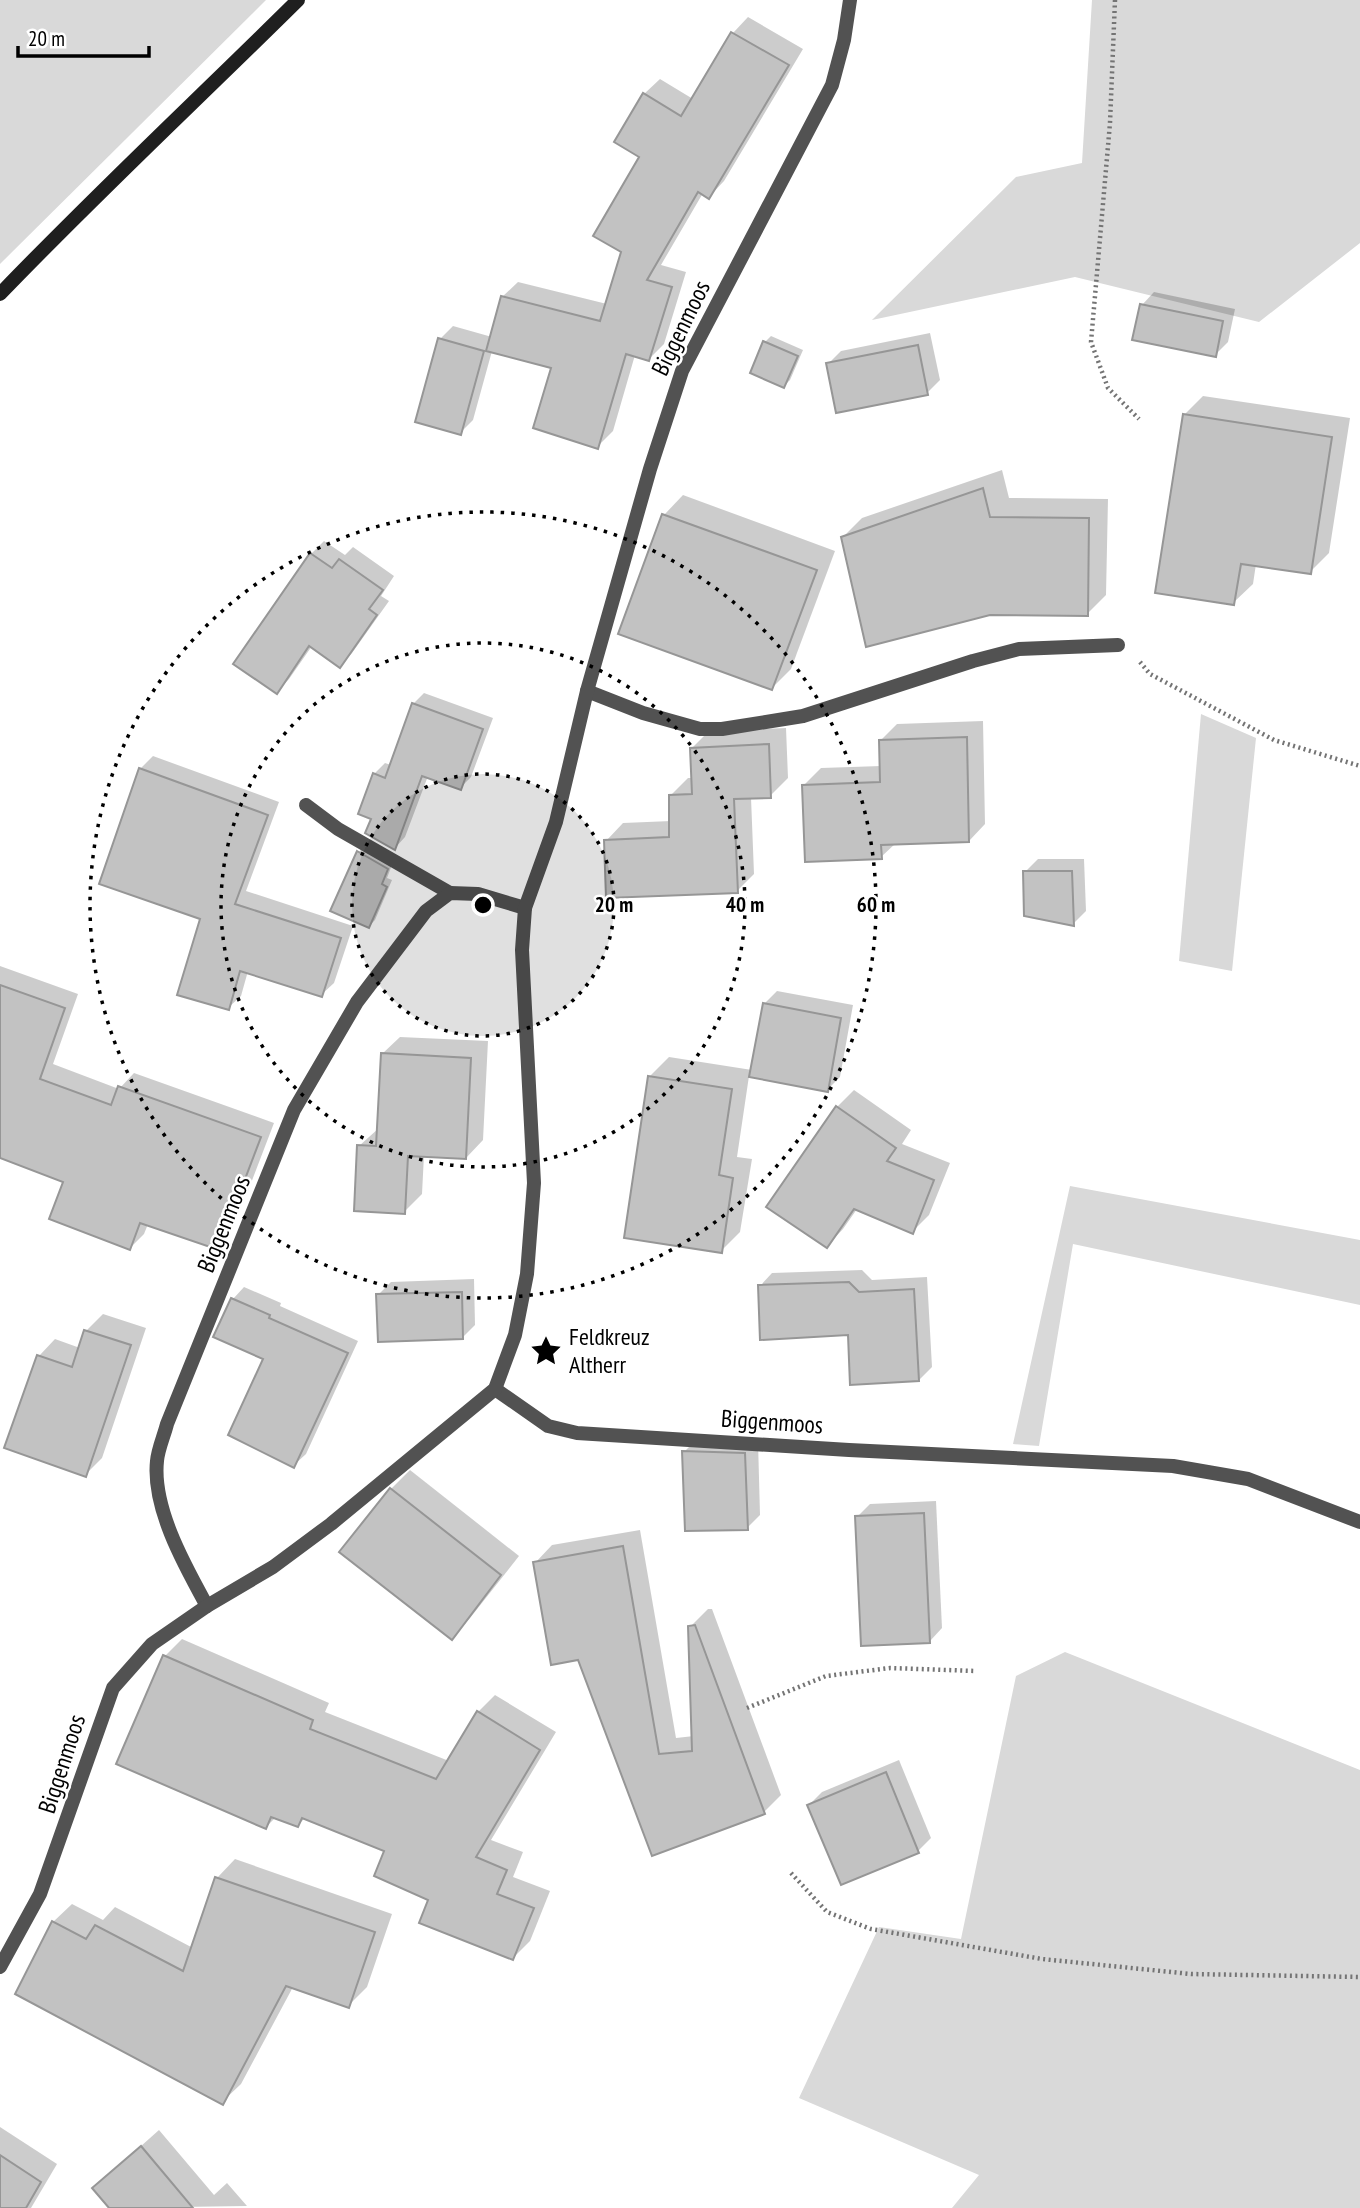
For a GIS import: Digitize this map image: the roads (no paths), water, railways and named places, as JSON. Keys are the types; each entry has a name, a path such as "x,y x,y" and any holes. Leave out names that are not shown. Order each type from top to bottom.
{"main road":[{"path":"0,293 73,218 298,0"}],"street":[{"name":"Biggenmoos","path":"0,1967 40,1894 113,1688 152,1644 207,1606 273,1567 331,1524 495,1389 515,1335 527,1274 534,1183 522,950 525,908 556,822 587,691 650,469 682,371 832,85 844,40 850,0"},
{"path":"587,691 643,713 700,729 722,729 803,716 973,661 1019,649 1118,645"},
{"path":"306,804 338,829 450,893 478,894 525,908"},
{"name":"Biggenmoos","path":"207,1606 160,1507 156,1462 167,1424 294,1110 357,1002 426,911 450,893"},
{"name":"Biggenmoos","path":"495,1389 548,1426 577,1433 1173,1466 1248,1479 1360,1522"}],"place":[{"name":"Feldkreuz Altherr","path":"546,1351"}]}
